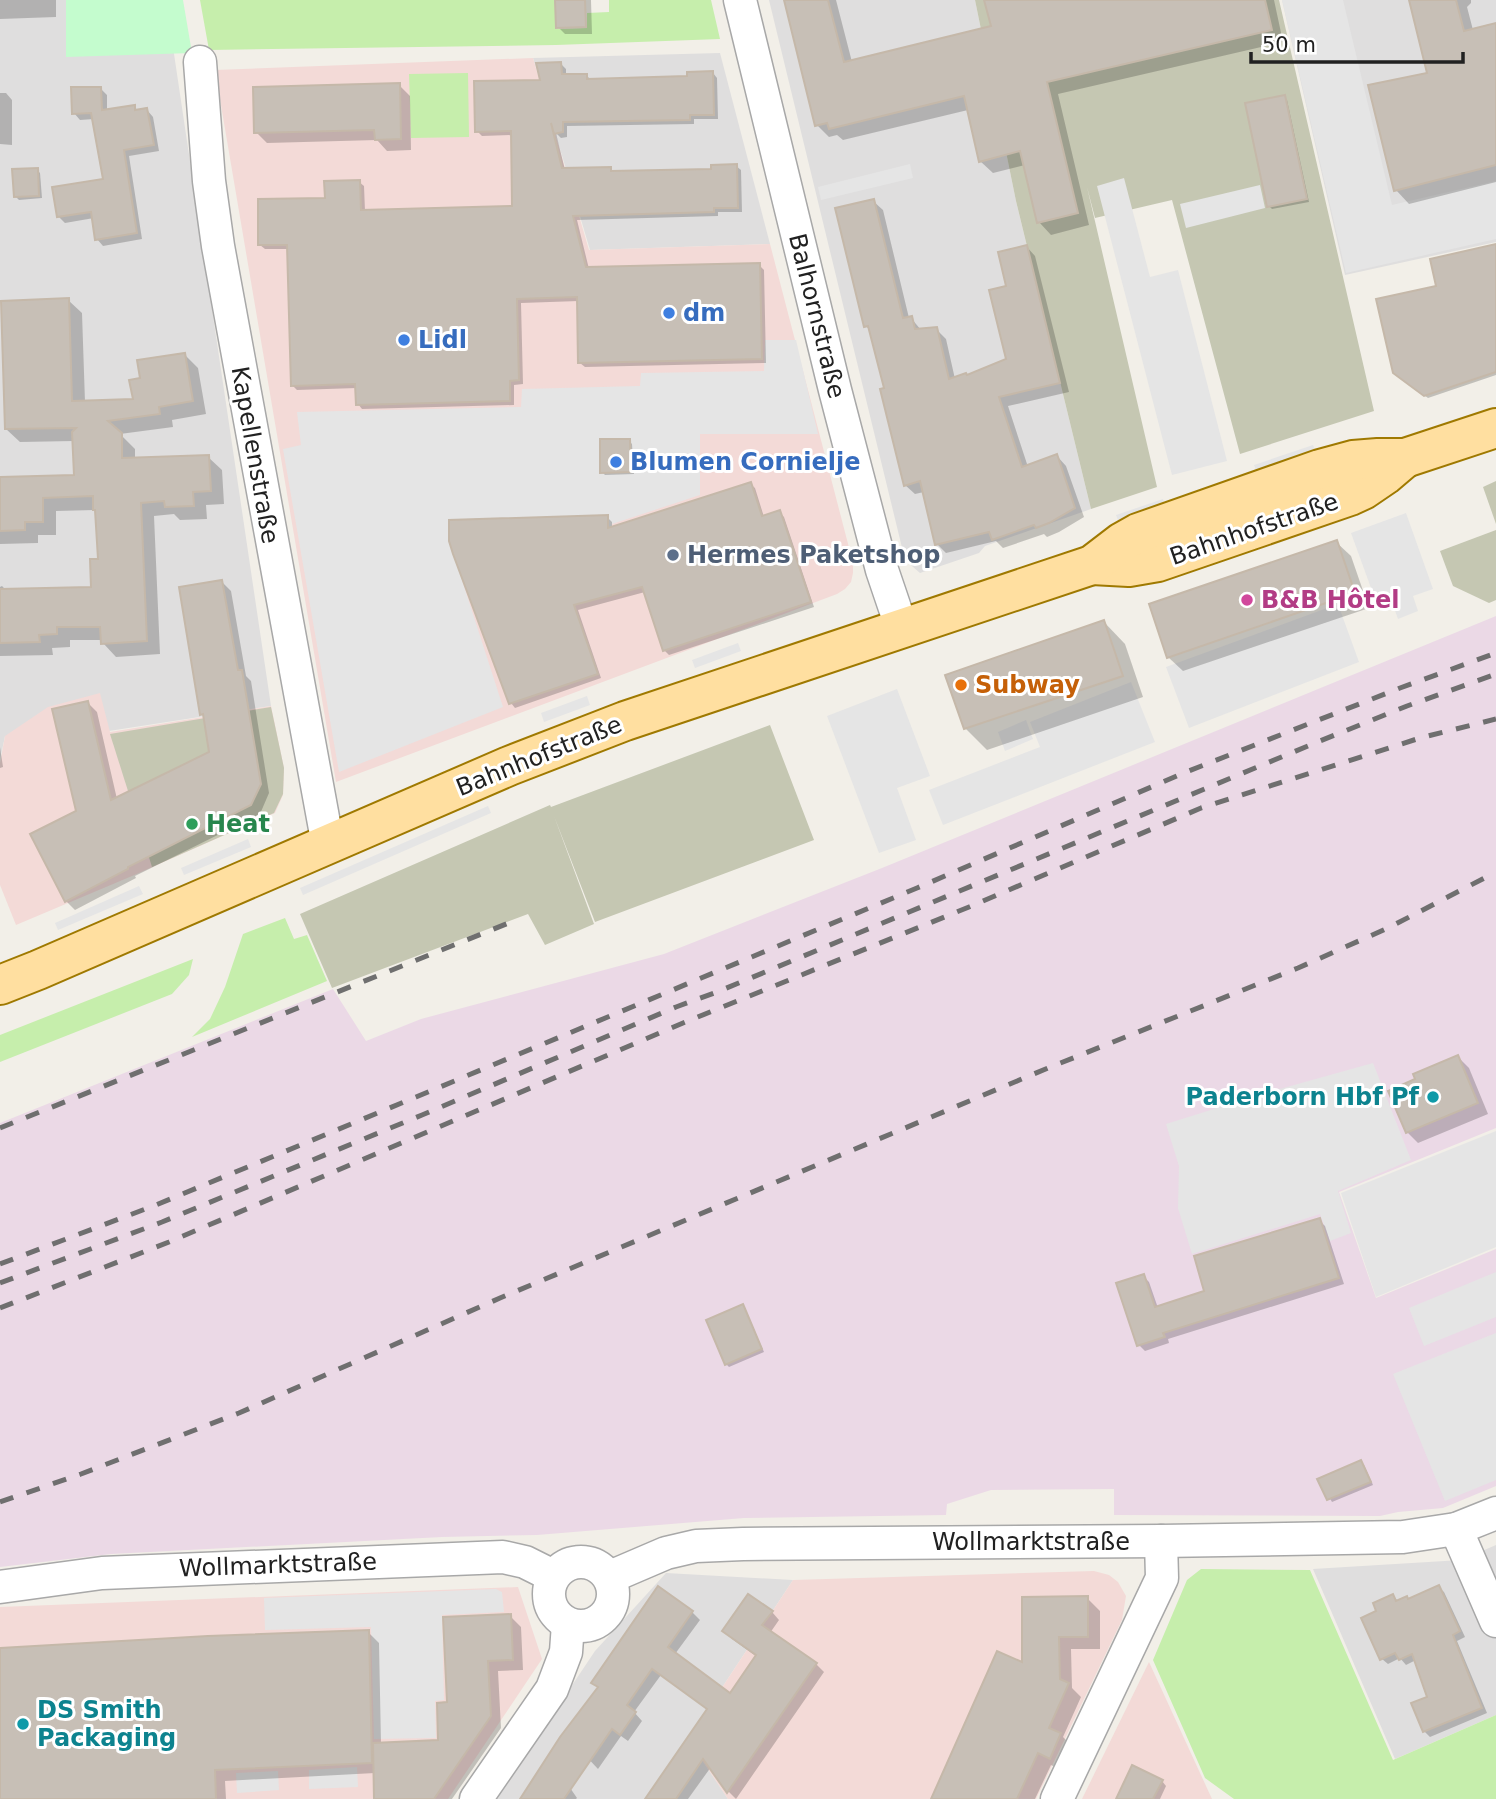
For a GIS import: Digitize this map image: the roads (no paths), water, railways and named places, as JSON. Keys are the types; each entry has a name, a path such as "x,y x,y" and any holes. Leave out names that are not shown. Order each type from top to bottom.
{"main road":[{"name":"Bahnhofstraße","path":"0,985 38,971 509,766 625,721 1093,565 1138,533 1320,469 1353,460 1405,458 1496,428"}],"street":[{"name":"Balhornstraße","path":"740,0 835,390 882,570 902,629"},
{"name":"Kapellenstraße","path":"200,62 209,181 218,246 328,845"},
{"name":"Wollmarktstraße","path":"610,1577 666,1553 696,1546 1395,1538 1456,1530 1496,1513"},
{"path":"1456,1530 1496,1621"},
{"path":"1058,1799 1162,1578 1161,1541"},
{"name":"Wollmarktstraße","path":"0,1587 102,1573 503,1557 525,1562 553,1576"},
{"path":"581,1560 597,1565 610,1577 614,1592 611,1609 600,1621 584,1627 568,1624 556,1615 550,1603 548,1589 553,1576 565,1565 581,1560"},
{"path":"476,1799 552,1689 566,1652 568,1624"}],"railway":[{"path":"0,1264 156,1205 917,888 1186,772 1496,653"},
{"path":"0,1283 162,1222 1315,743 1496,674"},
{"path":"0,1308 169,1242 683,1023 969,907 1201,808 1420,738 1496,719"},
{"path":"0,1502 239,1413 500,1298 1048,1068 1298,968 1388,928 1496,872"},
{"path":"0,1128 511,922"}],"place":[{"name":"dm","path":"669,313"},
{"name":"Lidl","path":"404,340"},
{"name":"Blumen Cornielje","path":"616,462"},
{"name":"Hermes Paketshop","path":"673,555"},
{"name":"B&B Hôtel","path":"1247,600"},
{"name":"Subway","path":"961,685"},
{"name":"Heat","path":"192,824"},
{"name":"Paderborn Hbf Pf","path":"1433,1097"},
{"name":"DS Smith Packaging","path":"23,1724"}]}
